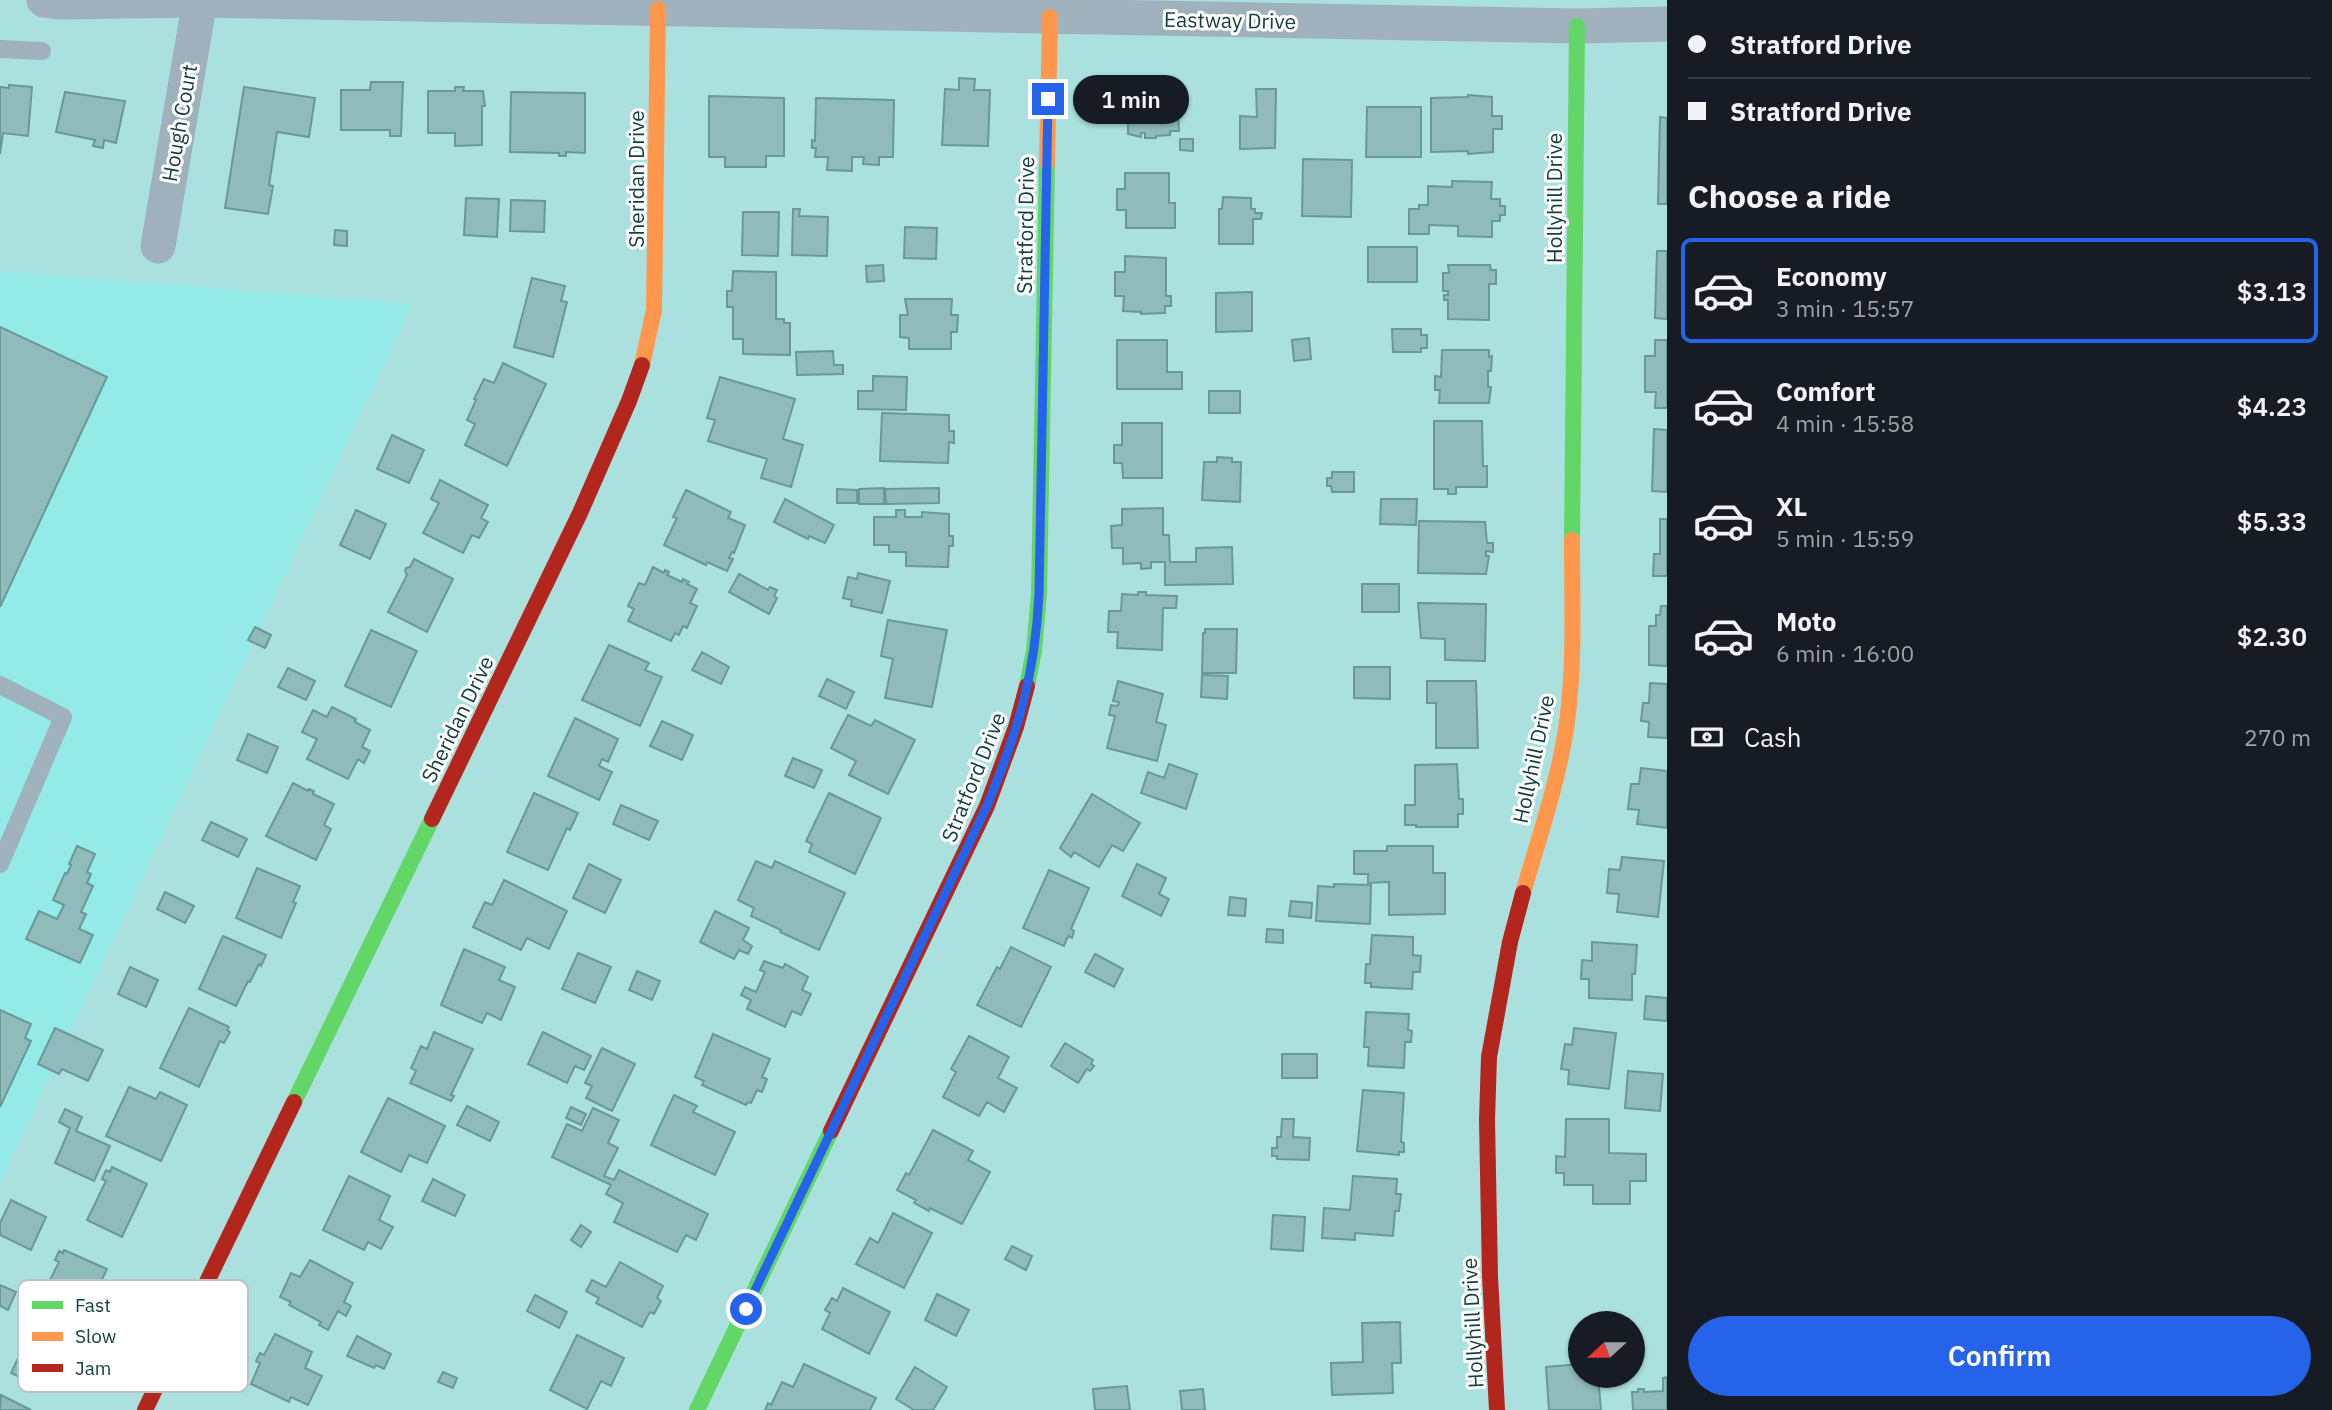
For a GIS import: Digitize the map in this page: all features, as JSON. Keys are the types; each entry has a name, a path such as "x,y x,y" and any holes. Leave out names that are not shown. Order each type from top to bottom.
{"street":[{"path":"44,0 194,0"},
{"name":"Eastway Drive","path":"202,0 1577,26 1667,24"},
{"name":"Hough Court","path":"158,246 202,0"},
{"name":"Sheridan Drive","path":"208,1280 574,526 629,401 644,359 654,310 658,9"},
{"name":"Stratford Drive","path":"697,1410 987,806 1013,743 1030,684 1037,638 1039,594 1050,17"},
{"name":"Hollyhill Drive","path":"1497,1410 1489,1263 1489,1057 1510,942 1559,762 1567,722 1571,664 1577,26"},
{"name":"Sheridan Drive","path":"145,1410 154,1392"}],"lane":[{"path":"0,48 42,51"},
{"path":"0,685 63,717 0,864"}],"shaded area":[{"path":"0,271 412,304 0,1181"}],"building":[{"path":"959,78 975,79 974,90 990,90 988,146 942,145 945,89 959,90"},
{"path":"1170,80 1170,110 1178,110 1179,131 1170,131 1170,135 1156,138 1145,138 1145,133 1141,133 1141,137 1128,134 1128,118 1119,118 1119,97 1128,97 1128,81"},
{"path":"371,82 403,82 401,136 390,136 390,130 341,130 341,90 370,90"},
{"path":"9,85 32,87 28,136 3,133 0,154 0,87 9,88"},
{"path":"244,87 315,98 309,137 277,132 269,185 273,186 268,214 225,208"},
{"path":"455,87 464,87 463,91 483,91 485,106 482,106 482,145 455,146 455,133 428,133 428,91 455,91"},
{"path":"1256,89 1276,89 1275,148 1240,149 1240,116 1257,117"},
{"path":"65,92 125,101 116,143 104,140 103,148 93,146 95,140 56,132"},
{"path":"511,92 585,93 585,153 566,152 566,156 559,156 559,153 510,152"},
{"path":"1468,95 1492,97 1492,116 1502,116 1502,129 1493,129 1493,152 1431,152 1431,98"},
{"path":"709,96 784,98 784,156 766,156 766,167 725,167 725,157 709,157"},
{"path":"816,98 894,100 893,157 879,157 879,165 863,164 864,157 852,157 852,171 827,170 828,157 815,157 816,148 812,148 812,140 815,141"},
{"path":"1367,107 1421,107 1421,157 1366,157"},
{"path":"1660,117 1667,118 1667,204 1658,204"},
{"path":"1180,139 1193,139 1193,151 1180,150"},
{"path":"1303,159 1352,160 1351,217 1302,216"},
{"path":"1125,173 1169,173 1169,203 1175,203 1175,228 1126,228 1126,210 1117,210 1117,189 1125,189"},
{"path":"1452,181 1492,182 1491,199 1500,199 1500,206 1505,206 1505,215 1500,215 1500,221 1492,221 1492,237 1458,236 1458,226 1429,225 1429,234 1409,234 1409,209 1428,205 1428,186 1452,187"},
{"path":"1223,197 1251,198 1251,209 1255,209 1255,213 1262,213 1261,219 1253,219 1253,244 1219,244 1219,209 1222,209"},
{"path":"466,198 499,199 497,237 464,235"},
{"path":"511,200 545,201 544,232 510,231"},
{"path":"793,209 800,209 799,216 828,217 827,256 792,255"},
{"path":"743,212 779,212 778,256 742,255"},
{"path":"905,227 937,228 936,259 904,258"},
{"path":"335,230 347,231 347,246 334,245"},
{"path":"1368,247 1417,247 1417,282 1368,282"},
{"path":"1657,251 1667,251 1667,319 1655,318"},
{"path":"1125,256 1166,258 1166,296 1171,296 1171,306 1165,306 1165,313 1141,314 1123,311 1124,296 1115,296 1115,272 1125,272"},
{"path":"883,265 884,281 867,282 866,266"},
{"path":"1448,265 1490,265 1491,270 1496,270 1496,284 1489,284 1489,320 1448,319 1448,300 1444,300 1444,295 1448,295 1448,291 1443,291 1443,273 1449,273"},
{"path":"733,271 776,272 776,319 784,319 784,323 790,323 790,355 743,354 743,339 733,339 733,307 727,307 727,291 732,291"},
{"path":"532,278 565,286 561,301 567,302 553,357 514,347"},
{"path":"1252,292 1252,331 1216,332 1216,293"},
{"path":"905,299 952,299 951,315 958,315 957,332 951,332 951,349 909,349 909,338 900,337 900,315 908,315"},
{"path":"0,327 107,377 0,607"},
{"path":"1392,329 1421,329 1421,335 1427,335 1427,348 1421,348 1421,352 1393,352"},
{"path":"1309,338 1311,359 1294,361 1292,340"},
{"path":"1117,340 1167,340 1167,372 1182,372 1182,389 1117,389"},
{"path":"1655,340 1667,340 1667,408 1655,408 1656,392 1645,392 1645,356 1655,356"},
{"path":"1442,350 1489,350 1489,357 1492,356 1491,371 1488,371 1488,387 1491,387 1489,403 1439,403 1440,390 1435,390 1435,376 1441,377"},
{"path":"833,351 834,365 843,365 843,374 797,375 796,352"},
{"path":"503,363 546,384 507,466 465,445 475,424 467,420 476,400 474,399 484,379 494,383"},
{"path":"873,376 907,377 906,410 858,409 858,391 873,391"},
{"path":"720,377 795,399 783,439 803,445 791,487 761,478 767,459 708,441 715,420 707,418"},
{"path":"1209,391 1240,391 1240,413 1209,413"},
{"path":"882,413 949,415 949,431 954,431 954,443 949,442 948,463 880,461"},
{"path":"1434,421 1482,421 1483,466 1487,466 1487,487 1456,487 1456,494 1448,494 1448,489 1434,489"},
{"path":"1122,423 1162,423 1162,478 1123,478 1122,463 1114,463 1114,445 1122,445"},
{"path":"1654,429 1667,430 1667,492 1652,491"},
{"path":"392,435 424,450 409,483 377,469"},
{"path":"1217,457 1241,462 1240,502 1202,500 1204,462 1217,462"},
{"path":"1332,472 1354,472 1354,492 1332,492 1331,486 1327,486 1327,478 1332,478"},
{"path":"440,480 488,505 481,518 488,522 479,538 472,535 463,553 423,533 439,503 431,499"},
{"path":"884,488 884,504 859,504 859,489"},
{"path":"939,488 939,503 886,504 885,489"},
{"path":"837,489 857,490 857,503 837,503"},
{"path":"686,490 731,512 728,518 745,525 734,553 732,552 729,558 733,559 727,571 707,562 706,565 664,545"},
{"path":"785,499 834,525 825,543 809,536 808,539 774,522"},
{"path":"1381,499 1417,499 1416,525 1380,524"},
{"path":"1163,508 1163,535 1169,535 1170,562 1196,562 1196,548 1232,547 1233,584 1165,585 1165,562 1151,562 1151,568 1141,569 1141,563 1123,564 1123,548 1112,548 1111,526 1122,525 1122,509"},
{"path":"356,510 386,524 370,559 340,545"},
{"path":"896,510 905,510 905,517 922,517 922,512 949,514 949,536 953,536 953,546 949,546 948,567 906,566 906,552 889,552 889,545 874,545 874,517 896,517"},
{"path":"1660,519 1667,519 1667,576 1653,576 1654,554 1660,554"},
{"path":"1419,521 1485,522 1487,543 1493,543 1493,552 1486,551 1486,556 1489,556 1486,574 1418,573"},
{"path":"414,559 453,579 427,632 388,612 407,575 406,568 410,567"},
{"path":"653,567 664,573 665,570 669,572 667,575 682,582 683,579 689,582 687,584 697,589 690,603 697,606 687,628 683,626 679,635 675,633 671,641 628,621 634,609 628,606 639,583 645,585"},
{"path":"858,573 890,581 882,613 851,606 852,600 843,598 848,577 857,579"},
{"path":"739,574 768,590 770,587 777,590 774,596 777,598 769,614 729,592"},
{"path":"1362,584 1399,584 1399,612 1362,612"},
{"path":"1138,592 1146,592 1146,595 1177,596 1176,608 1163,608 1162,650 1117,648 1118,632 1108,632 1109,611 1121,611 1122,594 1138,595"},
{"path":"1418,603 1486,604 1485,661 1445,660 1445,639 1421,638"},
{"path":"1661,606 1667,606 1667,666 1649,665 1649,626 1656,626 1656,615 1660,615"},
{"path":"888,620 947,630 932,707 885,698 893,659 881,656"},
{"path":"255,627 271,635 265,648 248,640"},
{"path":"1205,629 1237,629 1236,673 1202,673"},
{"path":"371,630 417,651 391,707 345,686"},
{"path":"609,645 649,663 645,670 662,677 640,726 582,700"},
{"path":"702,652 729,667 721,684 692,670"},
{"path":"1354,667 1390,667 1390,699 1354,698"},
{"path":"288,668 315,681 306,700 278,687"},
{"path":"1202,675 1228,676 1227,699 1201,697"},
{"path":"827,679 854,692 846,709 819,696"},
{"path":"1118,681 1163,694 1156,722 1166,725 1157,761 1107,748 1115,716 1109,715 1111,705 1118,706 1119,702 1113,701"},
{"path":"1427,681 1476,681 1478,748 1436,748 1436,703 1427,703"},
{"path":"1650,683 1667,684 1667,738 1648,737 1649,722 1641,721 1643,703 1649,703"},
{"path":"332,707 356,719 355,722 370,730 362,747 370,751 364,763 358,759 348,779 307,759 317,739 302,732 313,710 327,717"},
{"path":"848,715 871,726 875,720 915,740 888,794 849,775 856,761 831,748"},
{"path":"575,718 618,739 608,762 602,759 599,766 612,772 599,800 548,776"},
{"path":"662,721 693,735 682,760 650,746"},
{"path":"248,734 278,747 267,773 237,760"},
{"path":"793,758 822,770 814,788 785,776"},
{"path":"1169,764 1197,774 1186,809 1141,793 1148,772 1164,778"},
{"path":"1457,764 1459,799 1463,799 1463,814 1458,814 1458,827 1405,825 1405,805 1415,805 1415,765"},
{"path":"1641,768 1667,771 1667,828 1637,824 1639,810 1628,809 1631,784 1639,784"},
{"path":"293,783 308,791 314,791 313,794 334,804 324,825 331,829 316,860 266,836"},
{"path":"534,793 578,813 570,830 567,828 548,870 507,852"},
{"path":"829,793 881,818 855,874 809,852 812,844 806,841"},
{"path":"1092,794 1140,823 1123,851 1112,845 1099,867 1074,852 1071,857 1060,848"},
{"path":"621,805 658,821 649,840 613,824"},
{"path":"211,822 247,839 238,857 202,840"},
{"path":"77,846 95,854 87,872 91,874 87,883 93,886 81,912 86,914 79,929 93,935 80,963 26,939 39,911 57,919 64,905 53,900 71,865 69,864"},
{"path":"1387,846 1433,846 1433,873 1445,873 1445,914 1389,915 1389,882 1368,883 1368,874 1354,874 1354,851 1387,851"},
{"path":"1622,857 1664,861 1658,917 1617,912 1619,894 1607,893 1609,869 1620,870"},
{"path":"756,861 772,868 775,861 845,893 819,950 751,916 754,908 738,900"},
{"path":"589,864 621,880 605,913 573,898"},
{"path":"1137,864 1166,878 1159,894 1169,899 1161,916 1122,896"},
{"path":"257,868 300,886 281,938 236,918"},
{"path":"1049,870 1089,888 1071,929 1074,931 1072,938 1068,936 1064,946 1023,928"},
{"path":"504,880 567,911 549,949 527,938 521,950 473,927 485,902 492,905"},
{"path":"1334,884 1371,885 1370,924 1316,921 1318,886 1334,887"},
{"path":"165,892 194,906 185,923 157,909"},
{"path":"1230,897 1246,899 1245,916 1228,915"},
{"path":"1291,901 1312,903 1311,918 1289,916"},
{"path":"715,911 749,928 743,940 752,946 748,954 739,950 734,959 700,942"},
{"path":"1267,929 1283,930 1283,943 1266,942"},
{"path":"1372,935 1413,937 1413,955 1421,956 1420,972 1413,972 1412,989 1371,987 1371,983 1365,983 1366,964 1370,964"},
{"path":"223,936 266,955 250,982 248,981 236,1006 199,989"},
{"path":"1592,942 1637,945 1635,974 1632,974 1632,1000 1589,998 1589,979 1581,979 1582,960 1592,961"},
{"path":"1011,947 1051,967 1021,1027 977,1005"},
{"path":"464,949 505,967 499,980 515,987 501,1020 487,1013 482,1023 441,1005"},
{"path":"578,953 611,967 595,1003 562,989"},
{"path":"1095,954 1123,969 1114,987 1085,972"},
{"path":"764,961 783,968 785,964 808,977 802,990 811,994 801,1015 792,1011 785,1027 747,1009 751,1000 741,995 745,987 756,992 765,972 760,970"},
{"path":"130,967 158,980 146,1007 118,994"},
{"path":"637,971 660,981 652,1000 629,990"},
{"path":"1646,996 1667,998 1667,1021 1644,1019"},
{"path":"189,1008 229,1027 227,1030 230,1032 224,1043 220,1041 199,1087 160,1068"},
{"path":"0,1010 31,1024 25,1038 31,1041 0,1107"},
{"path":"1366,1012 1409,1014 1408,1030 1412,1031 1411,1042 1405,1042 1404,1068 1368,1066 1369,1047 1364,1047"},
{"path":"55,1028 103,1050 88,1081 62,1069 59,1074 38,1064"},
{"path":"1574,1028 1616,1033 1609,1089 1568,1084 1569,1070 1561,1069 1565,1044 1572,1045"},
{"path":"434,1032 473,1049 451,1095 454,1096 451,1101 410,1083 416,1071 411,1068 421,1046 427,1049"},
{"path":"543,1032 591,1056 584,1070 575,1066 567,1083 528,1064"},
{"path":"713,1034 770,1059 762,1077 767,1079 762,1092 757,1090 751,1103 746,1105 702,1085 704,1081 695,1077"},
{"path":"969,1036 1009,1057 998,1078 1017,1088 1004,1112 987,1102 979,1116 943,1097 956,1072 951,1069"},
{"path":"1065,1043 1093,1060 1091,1064 1094,1066 1090,1071 1087,1069 1078,1083 1051,1066"},
{"path":"602,1048 635,1064 612,1111 586,1098 592,1086 585,1083"},
{"path":"1282,1054 1317,1054 1317,1078 1282,1078"},
{"path":"1628,1071 1663,1074 1660,1111 1625,1108"},
{"path":"129,1087 156,1099 160,1092 187,1105 161,1161 106,1136"},
{"path":"1363,1090 1404,1093 1401,1142 1404,1143 1404,1152 1399,1152 1399,1155 1357,1151"},
{"path":"674,1095 697,1106 693,1112 735,1132 715,1175 651,1145"},
{"path":"388,1098 445,1126 427,1163 409,1155 401,1172 361,1152"},
{"path":"467,1106 499,1122 490,1141 457,1125"},
{"path":"571,1107 586,1114 581,1125 566,1118"},
{"path":"593,1108 619,1120 608,1143 618,1148 604,1176 614,1180 619,1170 708,1214 696,1240 686,1235 677,1252 614,1222 623,1203 606,1194 611,1185 552,1157 567,1124 582,1131"},
{"path":"65,1109 82,1117 76,1131 110,1146 94,1181 55,1163 70,1128 59,1122"},
{"path":"1282,1119 1294,1119 1293,1137 1310,1138 1309,1160 1277,1159 1277,1156 1272,1156 1272,1148 1277,1148 1277,1137 1281,1137"},
{"path":"1566,1119 1609,1119 1609,1153 1646,1154 1646,1181 1630,1181 1630,1204 1593,1204 1593,1185 1564,1185 1564,1173 1556,1173 1556,1156 1565,1157"},
{"path":"933,1130 973,1151 968,1160 990,1172 962,1224 930,1208 929,1211 897,1190 906,1173 909,1175"},
{"path":"112,1167 147,1184 122,1237 87,1220 106,1181 102,1179 106,1170 110,1172"},
{"path":"349,1176 390,1196 379,1220 393,1227 381,1249 368,1242 364,1250 323,1230"},
{"path":"1353,1176 1397,1179 1396,1194 1401,1194 1399,1211 1395,1211 1393,1236 1355,1233 1355,1240 1322,1238 1324,1208 1350,1210"},
{"path":"433,1179 465,1195 455,1216 422,1201"},
{"path":"11,1200 46,1217 31,1250 0,1235 0,1223"},
{"path":"893,1213 932,1233 904,1288 856,1264 870,1238 878,1243"},
{"path":"1273,1215 1305,1217 1303,1251 1271,1249"},
{"path":"581,1225 591,1232 581,1247 571,1240"},
{"path":"1012,1246 1032,1256 1026,1270 1005,1259"},
{"path":"64,1250 107,1269 102,1280 50,1280 59,1262 55,1260 59,1251 63,1253"},
{"path":"310,1260 353,1283 344,1302 351,1306 346,1316 338,1311 328,1330 319,1325 321,1322 289,1305 291,1302 280,1297 291,1273 300,1277"},
{"path":"620,1262 663,1286 657,1298 661,1301 654,1314 650,1312 642,1327 596,1303 599,1298 586,1291 592,1280 606,1287"},
{"path":"0,1285 16,1292 8,1310 0,1306"},
{"path":"843,1288 890,1312 869,1354 822,1329 830,1313 825,1310 832,1298 837,1301"},
{"path":"937,1294 969,1310 956,1336 925,1320"},
{"path":"535,1295 567,1312 559,1328 527,1311"},
{"path":"1400,1322 1401,1363 1392,1363 1393,1393 1332,1395 1331,1363 1363,1362 1362,1323"},
{"path":"275,1334 312,1352 305,1368 322,1376 308,1405 291,1397 289,1402 251,1384 260,1363 256,1361 260,1353 264,1355"},
{"path":"577,1335 624,1358 611,1386 601,1381 587,1409 550,1390"},
{"path":"357,1336 391,1354 384,1369 376,1365 374,1368 347,1356"},
{"path":"18,1358 18,1376 11,1373"},
{"path":"804,1364 876,1398 870,1410 765,1410 768,1403 771,1405 782,1382 793,1387"},
{"path":"1568,1365 1568,1388 1599,1388 1601,1410 1549,1410 1546,1367"},
{"path":"915,1367 947,1387 933,1410 914,1410 896,1399"},
{"path":"443,1372 457,1378 453,1388 438,1382"},
{"path":"1667,1377 1667,1410 1633,1410 1632,1392 1638,1392 1638,1389 1644,1389 1644,1392 1663,1391 1663,1378"},
{"path":"1127,1386 1130,1410 1095,1410 1093,1389"},
{"path":"1203,1389 1205,1410 1182,1410 1180,1391"},
{"path":"1,1395 31,1410 0,1410"}],"traffic: fast":[{"path":"1572,540 1577,26"},
{"path":"1027,686 1034,651 1039,594 1047,163"},
{"path":"294,1102 432,819"},
{"path":"697,1410 831,1131"}],"traffic: slow":[{"path":"642,365 654,310 658,9"},
{"path":"1047,163 1050,17"},
{"path":"1523,893 1554,787 1567,722 1572,654 1572,540"}],"traffic: jam":[{"path":"432,819 580,513 642,365"},
{"path":"831,1131 987,806 1016,727 1027,686"},
{"path":"1497,1410 1490,1276 1487,1120 1489,1057 1510,942 1523,893"},
{"path":"208,1280 294,1102"},
{"path":"145,1410 154,1392"}],"route":[{"path":"746,1309 987,806 1013,743 1030,684 1037,638 1039,594 1048,99"}]}
